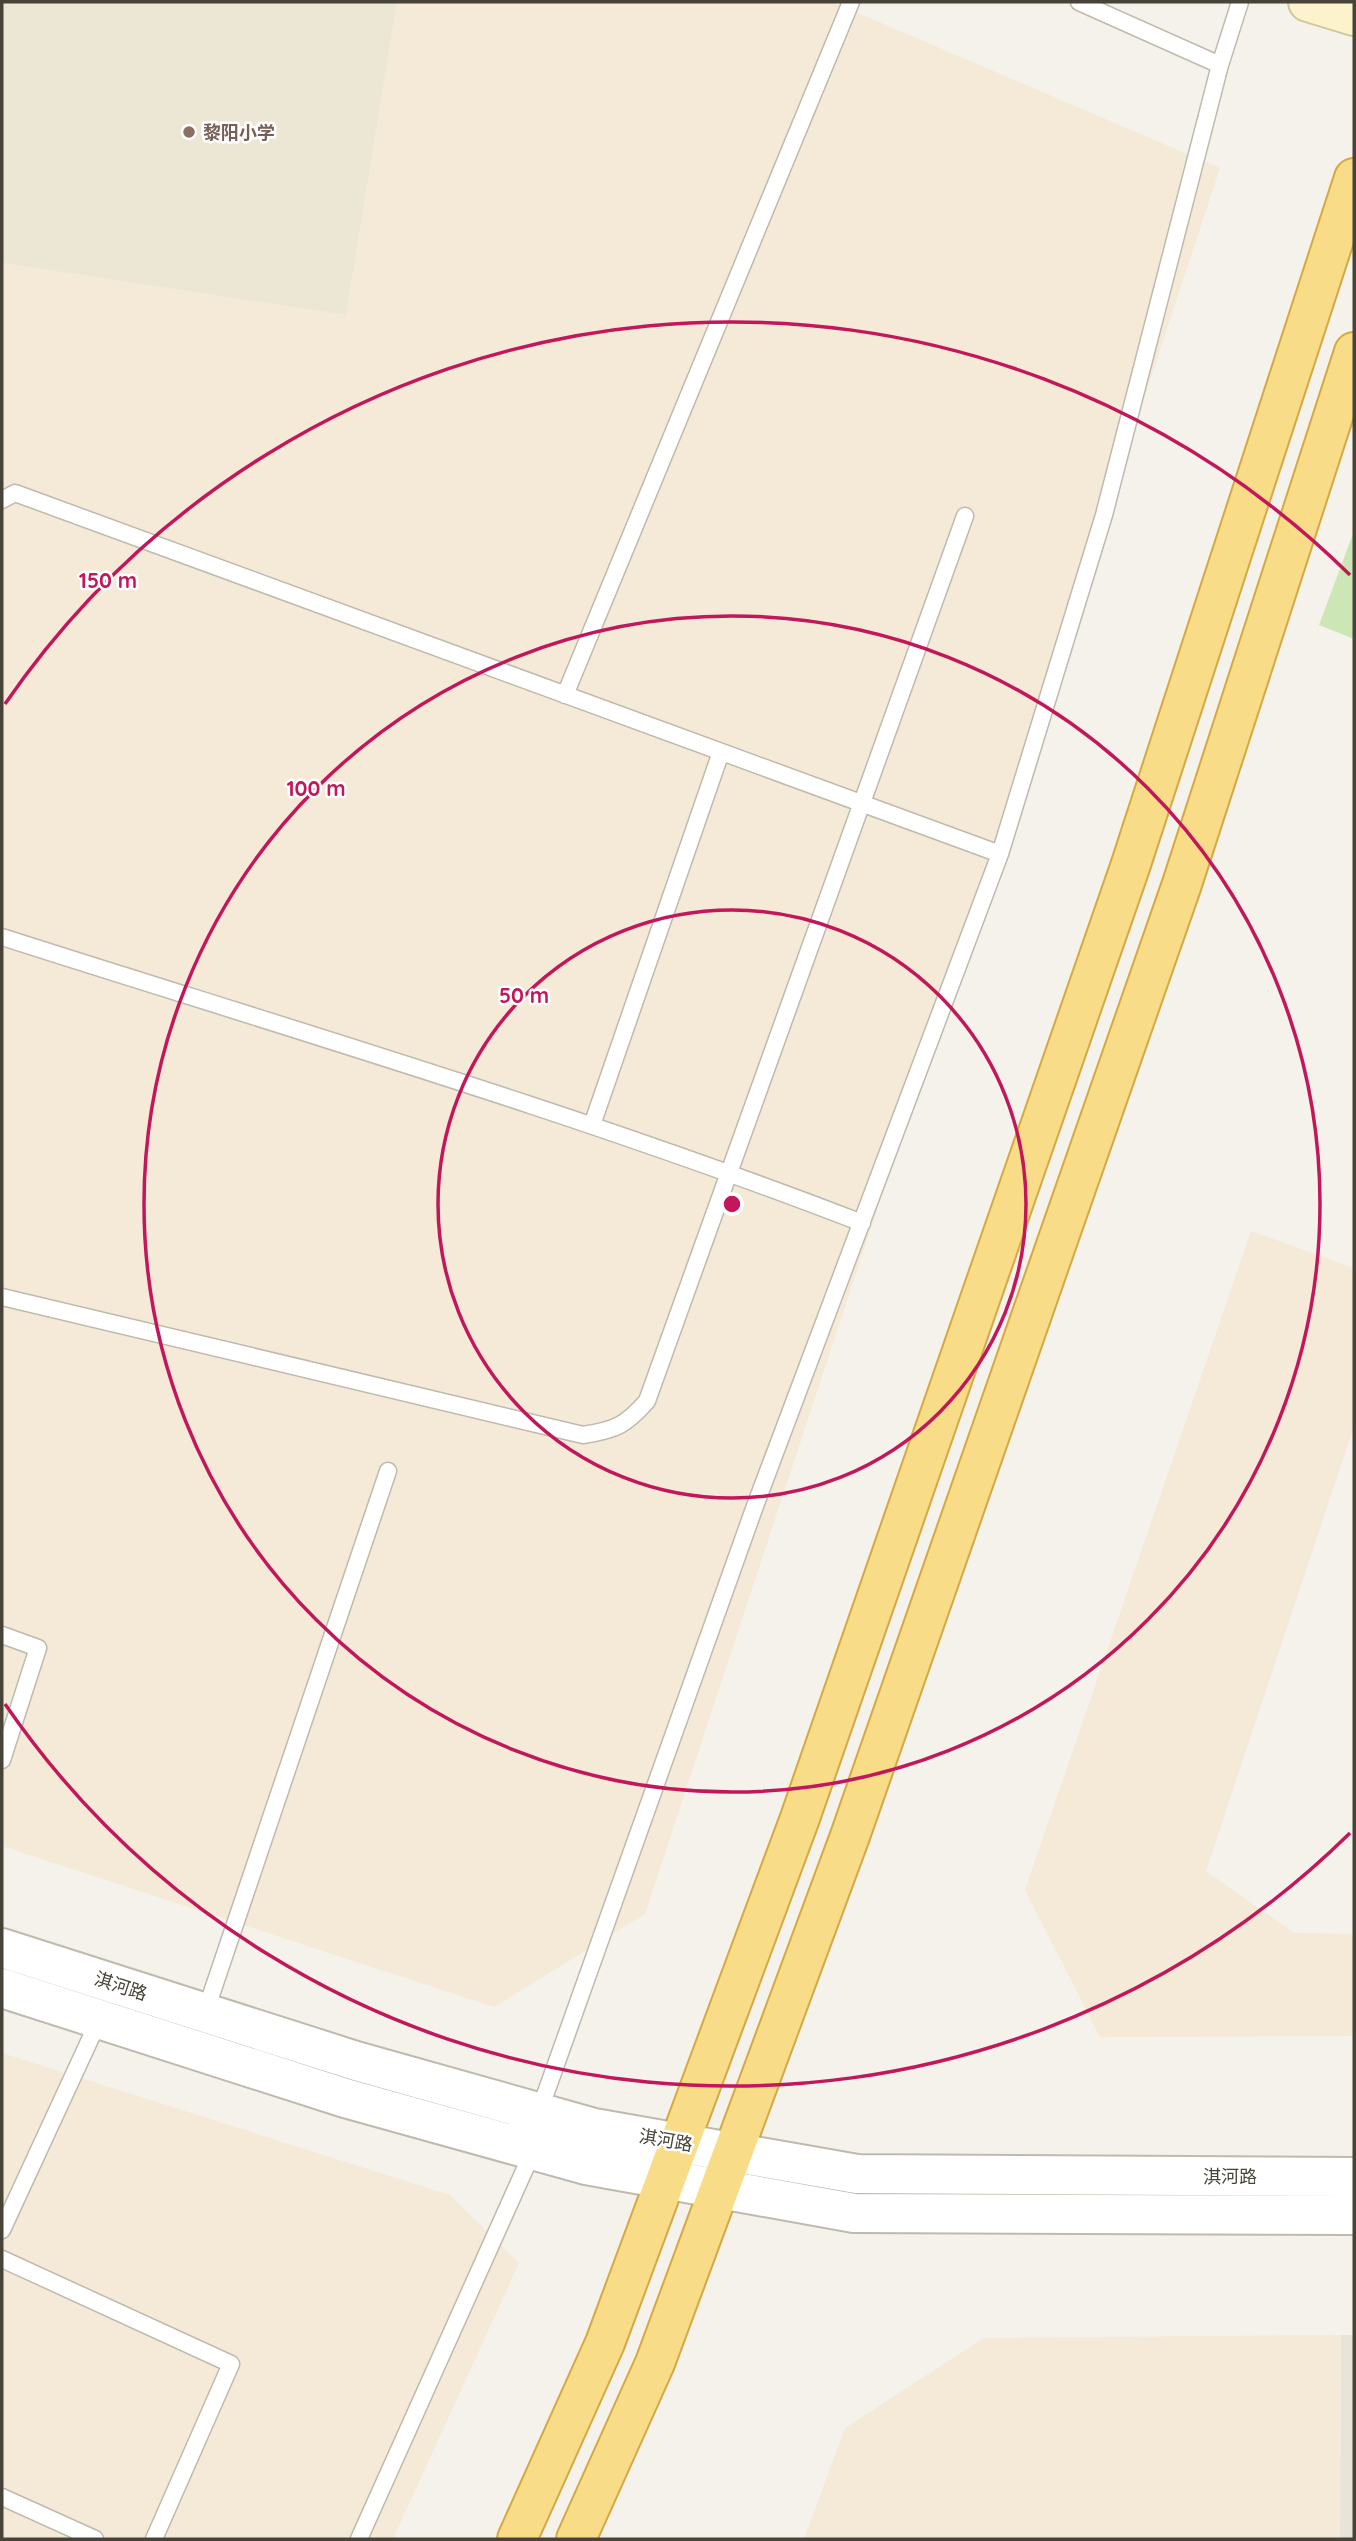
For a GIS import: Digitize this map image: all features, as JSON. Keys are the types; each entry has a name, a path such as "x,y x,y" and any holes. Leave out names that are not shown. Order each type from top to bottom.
{"highway":[{"path":"517,2539 605,2343 804,1805 1126,880 1354,178"},
{"path":"576,2539 655,2363 850,1836 1182,884 1354,352"}],"main road":[{"path":"1308,2 1354,16"}],"street":[{"name":"淇河路","path":"2,1948 356,2061 594,2128 733,2153 857,2174 1354,2177"},
{"path":"2,1988 345,2098 586,2165 854,2213 1354,2215"}],"lane":[{"path":"565,695 851,2"},
{"path":"1079,2 1220,65"},
{"path":"539,2112 755,1506 1000,854 1104,515 1220,65 1240,2"},
{"path":"2,500 15,493 1000,854"},
{"path":"2,1297 583,1434 612,1431 631,1420 647,1401 965,516"},
{"path":"592,1125 721,752"},
{"path":"2,937 592,1125 730,1172 862,1223"},
{"path":"205,2013 388,1471"},
{"path":"2,1635 38,1648 2,1760"},
{"path":"2,2231 99,2020"},
{"path":"359,2539 533,2151"},
{"path":"2,2259 231,2364 154,2539"},
{"path":"2,2497 95,2539"}],"shaded area":[{"name":"黎阳小学","path":"2,2 397,2 346,315 2,263"},
{"path":"397,2 832,2 1220,168 645,1914 494,2007 2,1846 2,263 346,315"},
{"path":"1251,1231 1354,1268 1354,1426 1206,1871 1294,1933 1354,1934 1354,2036 1100,2037 1025,1890"},
{"path":"2,2053 450,2195 519,2263 393,2539 2,2539"},
{"path":"1341,2335 1354,2335 1354,2539 1340,2539"},
{"path":"1341,2335 1340,2539 804,2539 845,2428 984,2338"}],"green space":[{"path":"1354,531 1354,639 1319,625"}],"place":[{"name":"黎阳小学","path":"189,132"}]}
